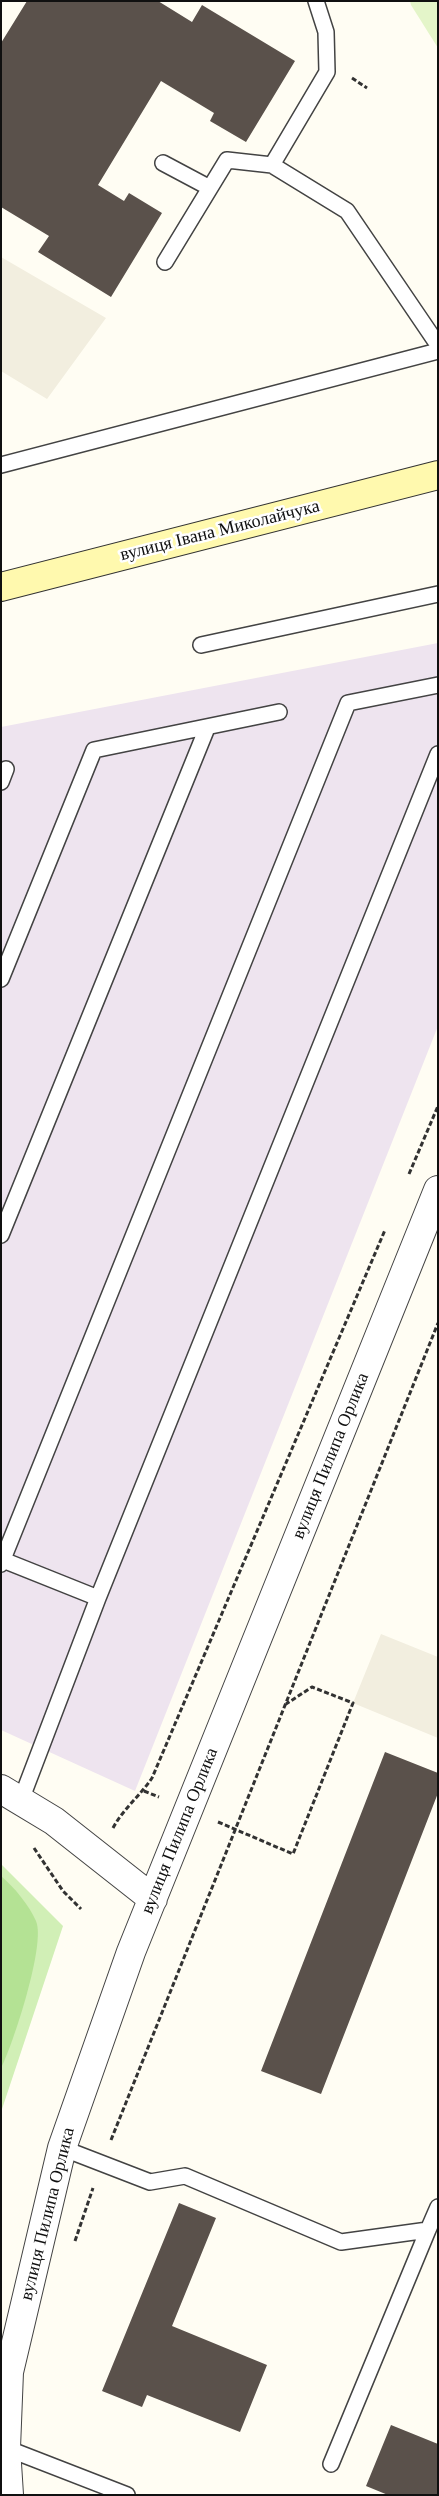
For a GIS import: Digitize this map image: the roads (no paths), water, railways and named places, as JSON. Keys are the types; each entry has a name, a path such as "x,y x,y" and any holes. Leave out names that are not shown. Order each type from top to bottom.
{"street":[{"name":"вулиця Івана Миколайчука","path":"1,587 438,475"},
{"name":"вулиця Пилипа Орлика","path":"9,2495 6,2448 9,2372 62,2148 131,1952 438,1190"},
{"path":"11,1794 100,1856 153,1898"}],"lane":[{"path":"272,165 327,72 326,32 316,1"},
{"path":"165,262 227,160 272,165 347,211 438,345"},
{"path":"163,163 210,188"},
{"path":"1,465 438,351"},
{"path":"201,645 438,594"},
{"path":"98,1598 2,1562 348,703 438,686"},
{"path":"1,979 94,750 280,712"},
{"path":"1,1235 207,728"},
{"path":"11,1794 98,1598 438,754"},
{"path":"62,2148 150,2182 184,2176 341,2242 428,2230"},
{"path":"332,2464 438,2207"},
{"path":"6,2448 128,2495"}]}
